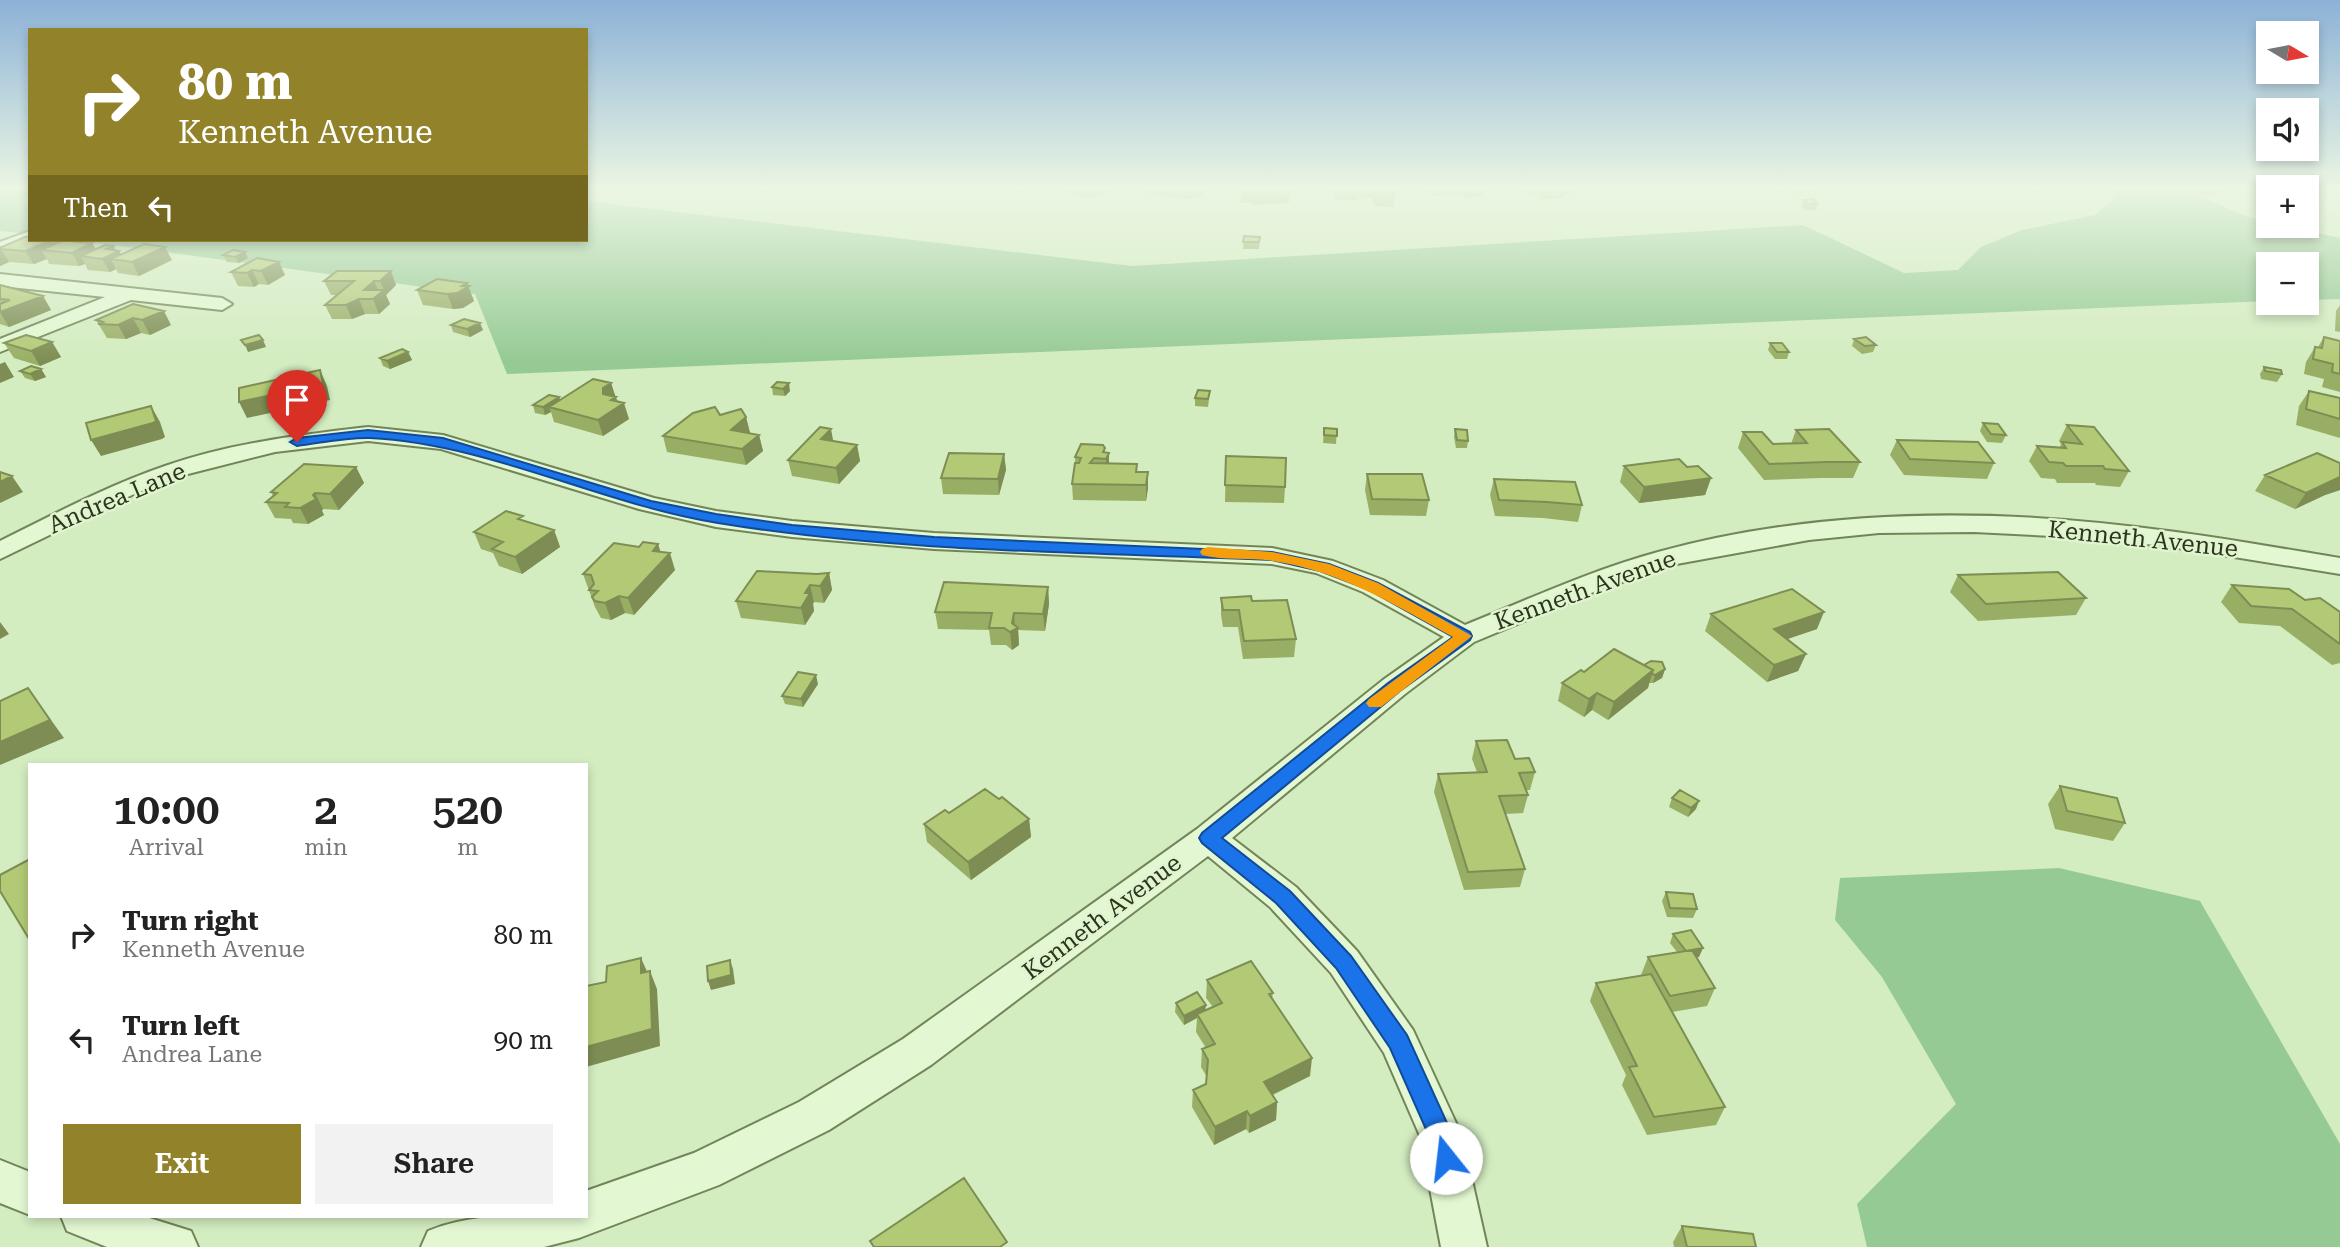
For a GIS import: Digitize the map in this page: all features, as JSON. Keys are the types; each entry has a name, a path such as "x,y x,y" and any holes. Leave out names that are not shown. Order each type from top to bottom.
{"street":[{"path":"0,280 222,304"},
{"path":"0,346 130,294"},
{"name":"Andrea Lane","path":"0,551 123,490 176,470 275,444 368,434 392,435 443,442 648,505 716,519 792,529 934,541 1272,556 1324,567 1373,586 1464,636"},
{"name":"Kenneth Avenue","path":"588,1212 704,1170 814,1116 917,1052 1209,838 1394,687 1464,636 1550,599 1665,558 1809,532 1879,525 1974,524 2072,529 2166,538 2340,566"},
{"path":"1209,838 1283,897 1301,915 1344,962 1399,1042 1441,1136 1464,1247"},
{"path":"0,1181 28,1193"},
{"path":"88,1218 160,1245 175,1247"},
{"path":"444,1247 472,1243 571,1218"}],"green space":[{"path":"114,245 957,245 1132,266 1473,245 1845,245 1904,273 1958,270 1985,245 2340,245 2340,299 2319,300 2319,252 2256,252 2256,301 507,374 475,294"},
{"path":"2059,868 2200,901 2340,1144 2340,1247 1867,1247 1857,1204 1956,1104 1882,977 1835,920 1840,878"}],"building":[{"path":"40,245 25,251 0,249"},
{"path":"52,245 88,245 72,253 41,250"},
{"path":"105,245 113,246 106,249 119,251 102,259 81,256"},
{"path":"141,245 165,247 132,262 111,259"},
{"path":"233,250 245,252 235,257 223,255"},
{"path":"257,258 279,262 261,271 231,272"},
{"path":"337,271 391,271 364,290 384,290 373,299 359,299 346,305 325,305 354,281 324,281"},
{"path":"437,279 467,283 462,286 469,286 457,293 447,294 417,290"},
{"path":"0,285 43,296 0,312 0,304 10,300 0,299"},
{"path":"133,304 164,311 142,320 133,318 118,325 98,324 103,322 96,320"},
{"path":"464,319 480,323 467,329 451,325"},
{"path":"26,335 52,342 31,351 4,343"},
{"path":"259,335 263,340 245,345 241,340"},
{"path":"1866,337 1876,345 1865,346 1854,339"},
{"path":"2324,337 2340,341 2340,374 2332,372 2333,364 2313,359 2315,347 2322,348"},
{"path":"1770,343 1782,343 1789,352 1777,352"},
{"path":"402,349 408,352 387,361 380,358"},
{"path":"31,366 41,369 30,374 20,371"},
{"path":"2264,367 2281,370 2282,374 2265,371"},
{"path":"320,370 323,384 239,402 239,388"},
{"path":"593,379 611,383 603,388 603,394 616,397 611,400 624,403 598,420 549,407"},
{"path":"777,382 789,383 783,389 772,387"},
{"path":"1198,390 1210,391 1208,399 1195,398"},
{"path":"2309,391 2340,398 2340,419 2306,409"},
{"path":"549,395 559,397 543,407 533,405"},
{"path":"151,406 156,421 153,423 91,440 86,423"},
{"path":"715,407 720,415 741,409 746,417 731,430 759,435 742,449 663,436 693,413"},
{"path":"1983,423 1998,424 2006,435 1991,434"},
{"path":"2067,425 2094,427 2129,471 2049,462 2037,446 2066,448 2062,442 2082,444"},
{"path":"820,427 831,429 821,439 857,445 836,468 788,460"},
{"path":"1324,428 1337,429 1337,436 1324,435"},
{"path":"1455,429 1467,430 1468,441 1457,440"},
{"path":"1829,429 1860,462 1769,464 1743,432 1762,432 1773,444 1807,443 1796,430"},
{"path":"1897,440 1978,442 1994,463 1910,459"},
{"path":"1081,444 1103,445 1103,452 1109,453 1106,459 1094,458 1090,463 1137,464 1136,472 1148,472 1146,485 1072,484 1075,463 1079,463 1081,458 1075,457"},
{"path":"949,453 1004,454 998,479 941,478"},
{"path":"2317,453 2340,463 2340,477 2306,493 2265,475"},
{"path":"1226,456 1286,458 1285,487 1225,485"},
{"path":"1679,459 1687,467 1698,466 1711,478 1644,487 1624,466"},
{"path":"304,464 356,467 330,494 315,493 313,495 316,499 300,508 285,507 289,503 266,502 277,493 271,492"},
{"path":"0,472 12,476 0,482"},
{"path":"1367,474 1422,474 1429,500 1372,499"},
{"path":"1494,479 1575,482 1582,505 1499,500"},
{"path":"506,511 523,516 518,519 554,530 515,557 492,549 503,542 474,532"},
{"path":"643,542 658,544 653,551 670,553 628,598 619,596 605,603 595,601 592,597 598,591 589,590 594,584 591,575 583,574 614,543 639,547"},
{"path":"757,571 829,573 820,586 810,585 805,593 810,593 801,608 736,601"},
{"path":"2058,572 2086,598 1986,604 1958,575"},
{"path":"944,582 1048,587 1043,614 1014,613 1012,623 1018,628 1010,632 1004,628 989,628 992,613 935,612"},
{"path":"2232,585 2289,589 2305,600 2320,598 2340,612 2340,644 2292,609 2251,606"},
{"path":"1792,589 1824,612 1774,629 1806,654 1774,665 1711,614"},
{"path":"1251,596 1252,601 1287,600 1296,639 1244,641 1239,610 1223,610 1221,598"},
{"path":"1614,649 1653,670 1614,702 1597,693 1589,699 1562,683 1581,670 1584,672"},
{"path":"1651,661 1662,662 1665,669 1652,674 1653,670 1644,665"},
{"path":"798,672 816,675 801,699 782,696"},
{"path":"28,688 50,720 0,742 0,701"},
{"path":"1507,740 1515,759 1529,758 1535,772 1519,773 1528,795 1499,796 1525,869 1468,872 1438,774 1487,772 1476,741"},
{"path":"2060,786 2117,798 2125,823 2067,811"},
{"path":"985,789 999,799 1002,797 1029,819 968,862 924,824 945,810 949,813"},
{"path":"1680,790 1699,801 1691,808 1672,798"},
{"path":"28,860 28,937 0,891 0,875"},
{"path":"1666,892 1693,894 1697,909 1670,908"},
{"path":"1691,930 1703,948 1686,951 1673,934"},
{"path":"1692,950 1715,988 1670,996 1648,957"},
{"path":"641,958 641,973 650,971 652,1029 588,1046 588,986 606,982 607,966"},
{"path":"730,960 731,975 708,981 707,966"},
{"path":"1251,961 1273,993 1269,994 1312,1058 1264,1082 1277,1102 1250,1116 1247,1111 1215,1127 1193,1090 1206,1084 1208,1060 1202,1049 1215,1044 1197,1014 1222,1003 1207,980"},
{"path":"1651,974 1725,1107 1654,1117 1629,1067 1637,1066 1596,983"},
{"path":"1197,992 1206,1005 1184,1016 1176,1003"},
{"path":"964,1178 1007,1242 1000,1247 874,1247 870,1241"},
{"path":"1682,1226 1753,1234 1756,1247 1687,1247"}],"slow traffic":[{"path":"1208,552 1272,556 1324,567 1373,586 1464,636 1375,703"}],"route":[{"path":"297,442 368,434 443,442 648,505 716,519 792,529 934,541 1272,556 1324,567 1373,586 1464,636 1394,687 1209,838 1283,897 1344,962 1399,1042 1441,1136 1446,1158"}]}
